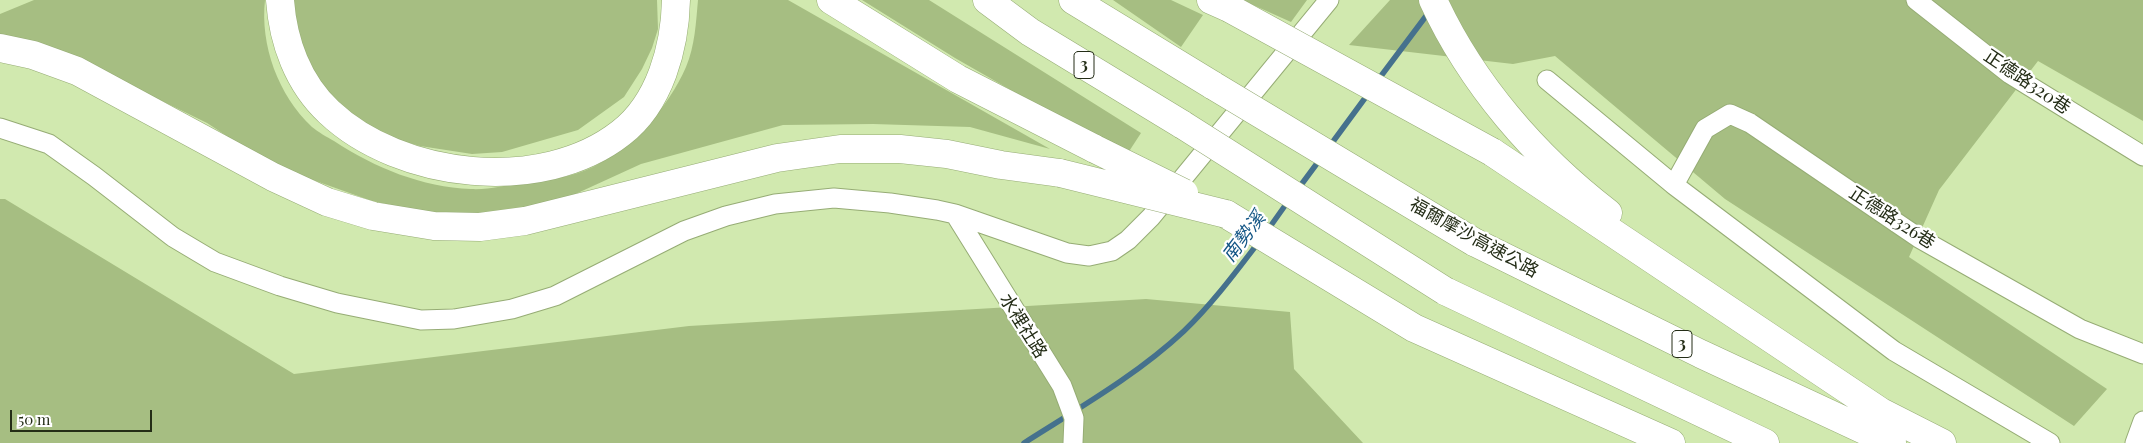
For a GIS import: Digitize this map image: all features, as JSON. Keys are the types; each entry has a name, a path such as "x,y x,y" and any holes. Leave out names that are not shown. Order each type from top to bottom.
{"highway":[{"path":"280,0 281,19 293,60 314,96 344,125 362,137 401,155 423,162 490,173 518,172 563,162 621,133 636,118 659,80 673,38 676,0"},
{"path":"831,0 958,79 1226,214 1414,328 1671,443"},
{"name":"3","path":"987,0 1030,32 1183,125 1445,290 1765,443"},
{"name":"福爾摩沙高速公路","path":"1073,0 1474,242 1701,354 1892,443"},
{"path":"1433,0 1449,35 1493,100 1544,156 1603,209 1718,298 1750,326"},
{"path":"1220,4 1492,152 1881,412 1942,443"},
{"path":"0,48 33,55 77,71 273,177 327,202 373,216 434,226 480,227 525,221 777,158 840,149 900,149 947,154 1001,165 1060,173 1226,214"}],"street":[{"path":"0,128 49,144 173,237 215,262 280,286 337,303 421,320 454,319 512,308 555,296 684,231 726,216 775,204 834,198 890,202 955,214 1067,253 1089,256 1112,251 1128,240 1151,217 1329,0"},
{"name":"正德路320巷","path":"1916,0 2010,74 2143,156"},
{"path":"1547,80 1674,185 1894,351 2050,443"},
{"name":"正德路326巷","path":"1674,185 1705,129 1730,114 1750,122 1919,238 2080,329 2143,354"},
{"name":"水裡社路","path":"955,214 1062,386 1072,411 1073,443"},
{"path":"2136,443 2143,421"}],"green space":[{"path":"34,0 265,0 265,34 274,68 290,100 312,127 350,151 382,168 417,180 453,187 484,189 559,178 593,167 622,149 648,125 659,111 686,67 695,34 698,0 788,0 1050,149 970,127 873,124 783,125 641,164 558,202 476,218 430,213 372,201 271,165 207,123 107,74 0,35 0,14"},
{"path":"291,0 657,0 658,29 642,69 624,97 578,130 502,152 472,154 420,146 385,136 359,123 317,81 290,16"},
{"path":"862,0 929,0 1141,133 1126,156 955,58"},
{"path":"1113,0 1171,0 1203,15 1181,47"},
{"path":"1242,0 1307,0 1291,22"},
{"path":"1390,0 2143,0 2143,121 2038,61 1939,190 1909,257 2107,389 2074,426 1725,199 1555,56 1513,64 1349,45"},
{"path":"0,199 5,199 294,374 689,326 1146,299 1290,312 1294,369 1363,443 0,443"}],"waterway":[{"name":"南勢溪","path":"1378,80 1429,12"},
{"name":"南勢溪","path":"1329,147 1368,94"},
{"name":"南勢溪","path":"1298,189 1321,158"},
{"name":"南勢溪","path":"1267,231 1289,200"},
{"name":"南勢溪","path":"1024,443 1127,377 1166,347 1204,310 1258,243"}]}
